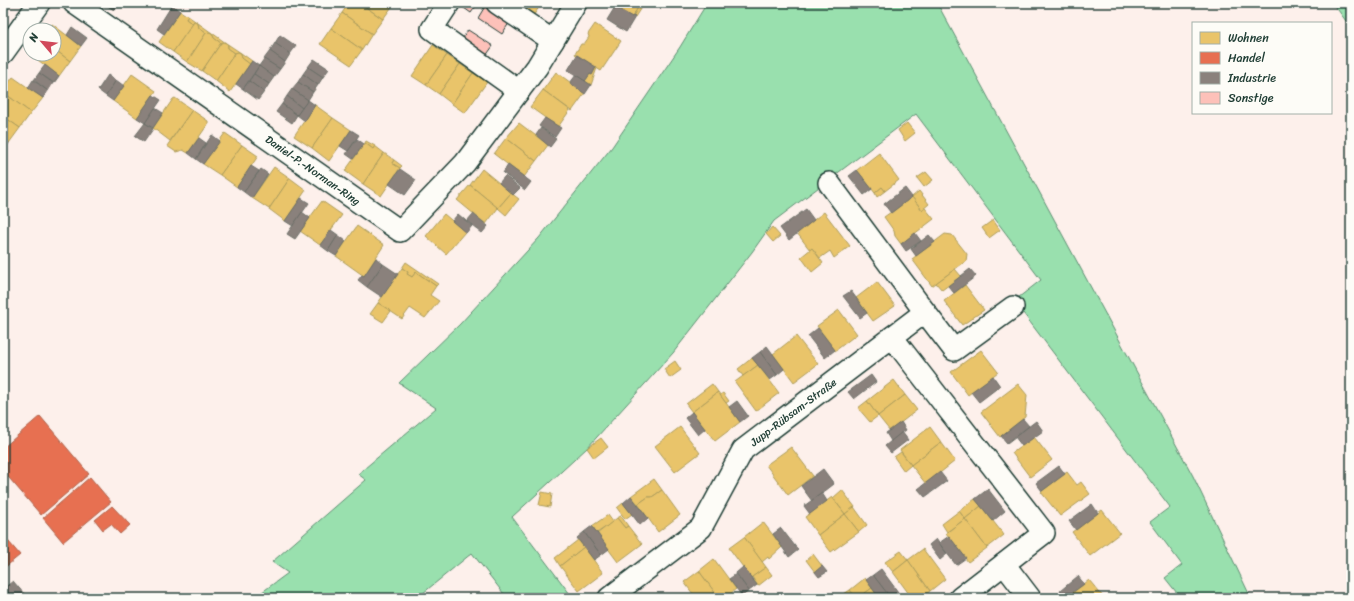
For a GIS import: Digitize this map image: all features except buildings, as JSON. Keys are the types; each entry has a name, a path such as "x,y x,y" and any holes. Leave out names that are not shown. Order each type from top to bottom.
{"street":[{"path":"3,53 38,3"},
{"name":"Daniel-P.-Norman-Ring","path":"74,3 400,231 465,162 519,91 553,41 576,3"},
{"path":"449,3 432,29 519,91"},
{"path":"497,3 553,41"},
{"path":"829,183 954,350 1013,307"},
{"name":"Jupp-Rübsam-Straße","path":"609,598 701,528 743,450 925,312"},
{"path":"892,337 1044,533 960,598"},
{"path":"1004,564 1030,598"}],"green space":[{"path":"707,3 937,3 1193,476 1251,598 1181,598 1165,578 1182,565 1150,522 1170,507 1014,301 1041,280 916,114 774,221 752,252 673,353 587,448 512,517 573,598 507,598 472,553 417,598 254,598 288,573 272,562 366,480 358,474 436,408 399,383 460,324 539,238 612,147 680,47"},
{"path":"1333,3 1351,3 1351,28"}]}
